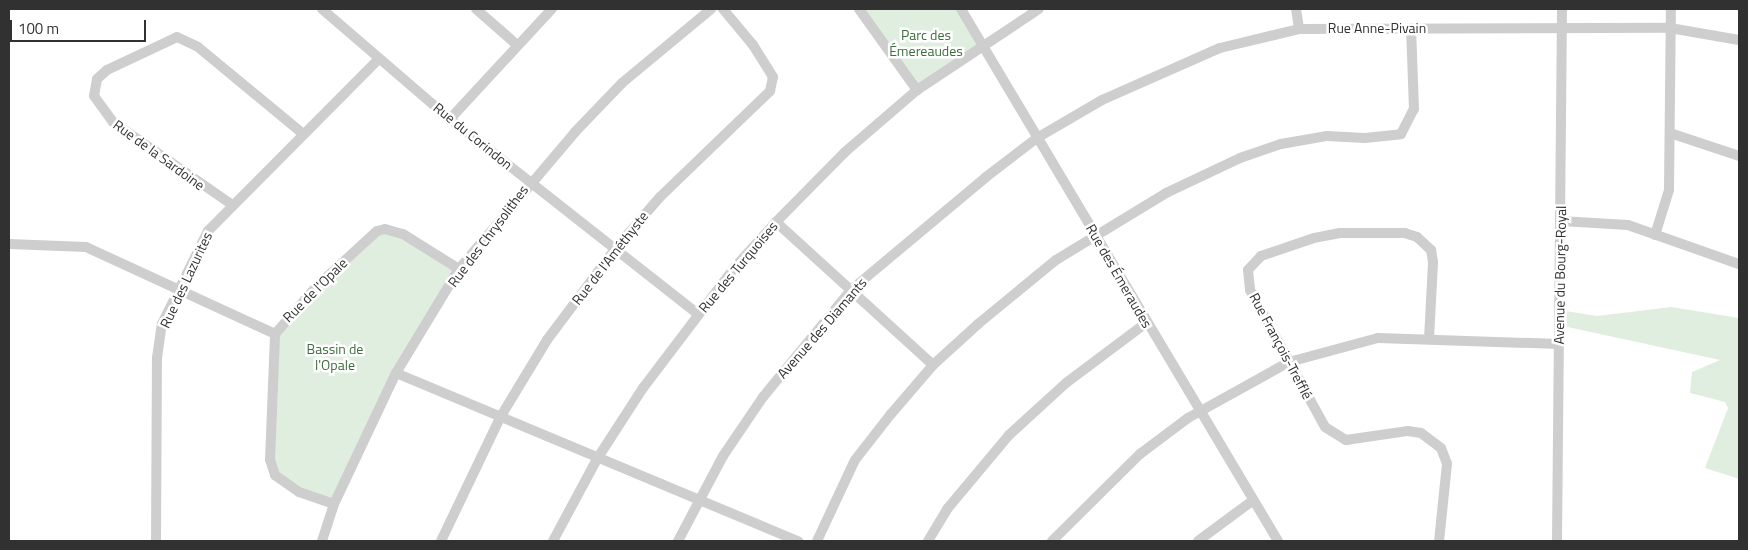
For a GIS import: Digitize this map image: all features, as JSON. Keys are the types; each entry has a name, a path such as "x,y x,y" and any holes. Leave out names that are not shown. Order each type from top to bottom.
{"street":[{"name":"Rue du Corindon","path":"322,9 450,119 698,314"},
{"path":"476,9 516,44"},
{"path":"450,119 516,44 552,9"},
{"name":"Rue des Chrysolithes","path":"322,541 334,504 396,373 459,270 529,182 622,83 711,9"},
{"name":"Rue de l'Améthyste","path":"441,541 500,416 547,340 615,249 703,151 773,84 774,77 753,45 723,9"},
{"path":"859,9 917,90"},
{"name":"Rue des Émeraudes","path":"961,9 1252,501 1278,541"},
{"name":"Rue des Turquoises","path":"553,541 597,459 698,314 776,222 845,152 917,90 982,45 1039,9"},
{"path":"1296,9 1299,30"},
{"name":"Avenue du Bourg-Royal","path":"1558,541 1562,9"},
{"path":"1655,235 1668,190 1671,9"},
{"name":"Rue Anne-Pivain","path":"1037,138 1102,100 1220,48 1299,30 1562,27 1670,28 1739,40"},
{"path":"817,541 835,496 855,460 933,365 1025,284 1096,236 1166,194 1240,158 1272,147 1327,136 1365,138 1401,134 1414,109 1411,28"},
{"name":"Rue de la Sardoine","path":"231,204 113,122 94,96 97,79 107,70 177,37 198,47 303,134"},
{"name":"Rue des Lazurites","path":"156,541 157,358 162,324 208,231 231,204 380,59"},
{"path":"1670,133 1739,156"},
{"name":"Avenue des Diamants","path":"678,541 699,500 763,397 852,290 943,209 1037,138"},
{"path":"1561,221 1611,222 1739,264"},
{"path":"776,222 933,365"},
{"name":"Rue de l'Opale","path":"334,504 299,492 275,475 270,460 275,334 317,286 377,232 385,229 403,234 459,270"},
{"name":"Rue François-Trefflé","path":"1429,339 1433,262 1426,243 1405,233 1340,233 1261,256 1248,270 1250,290 1325,427 1334,435 1357,440 1408,431 1432,439 1441,448 1447,464 1438,541"},
{"path":"9,244 86,247 180,287 275,334"},
{"path":"928,541 948,508 1009,435 1066,382 1146,323"},
{"path":"1052,541 1140,454 1201,412 1289,362 1378,338 1560,344"},
{"path":"396,373 597,459 798,541"},
{"path":"1198,541 1252,501"}],"green space":[{"name":"Parc des Émereaudes","path":"859,9 961,9 982,45 917,90"},
{"name":"Bassin de l'Opale","path":"385,229 459,269 396,373 334,504 275,475 270,460 275,334 283,321"},
{"path":"1671,307 1739,318 1739,479 1705,468 1728,408 1725,402 1690,393 1692,372 1720,360 1563,326 1565,311 1597,316"}]}
